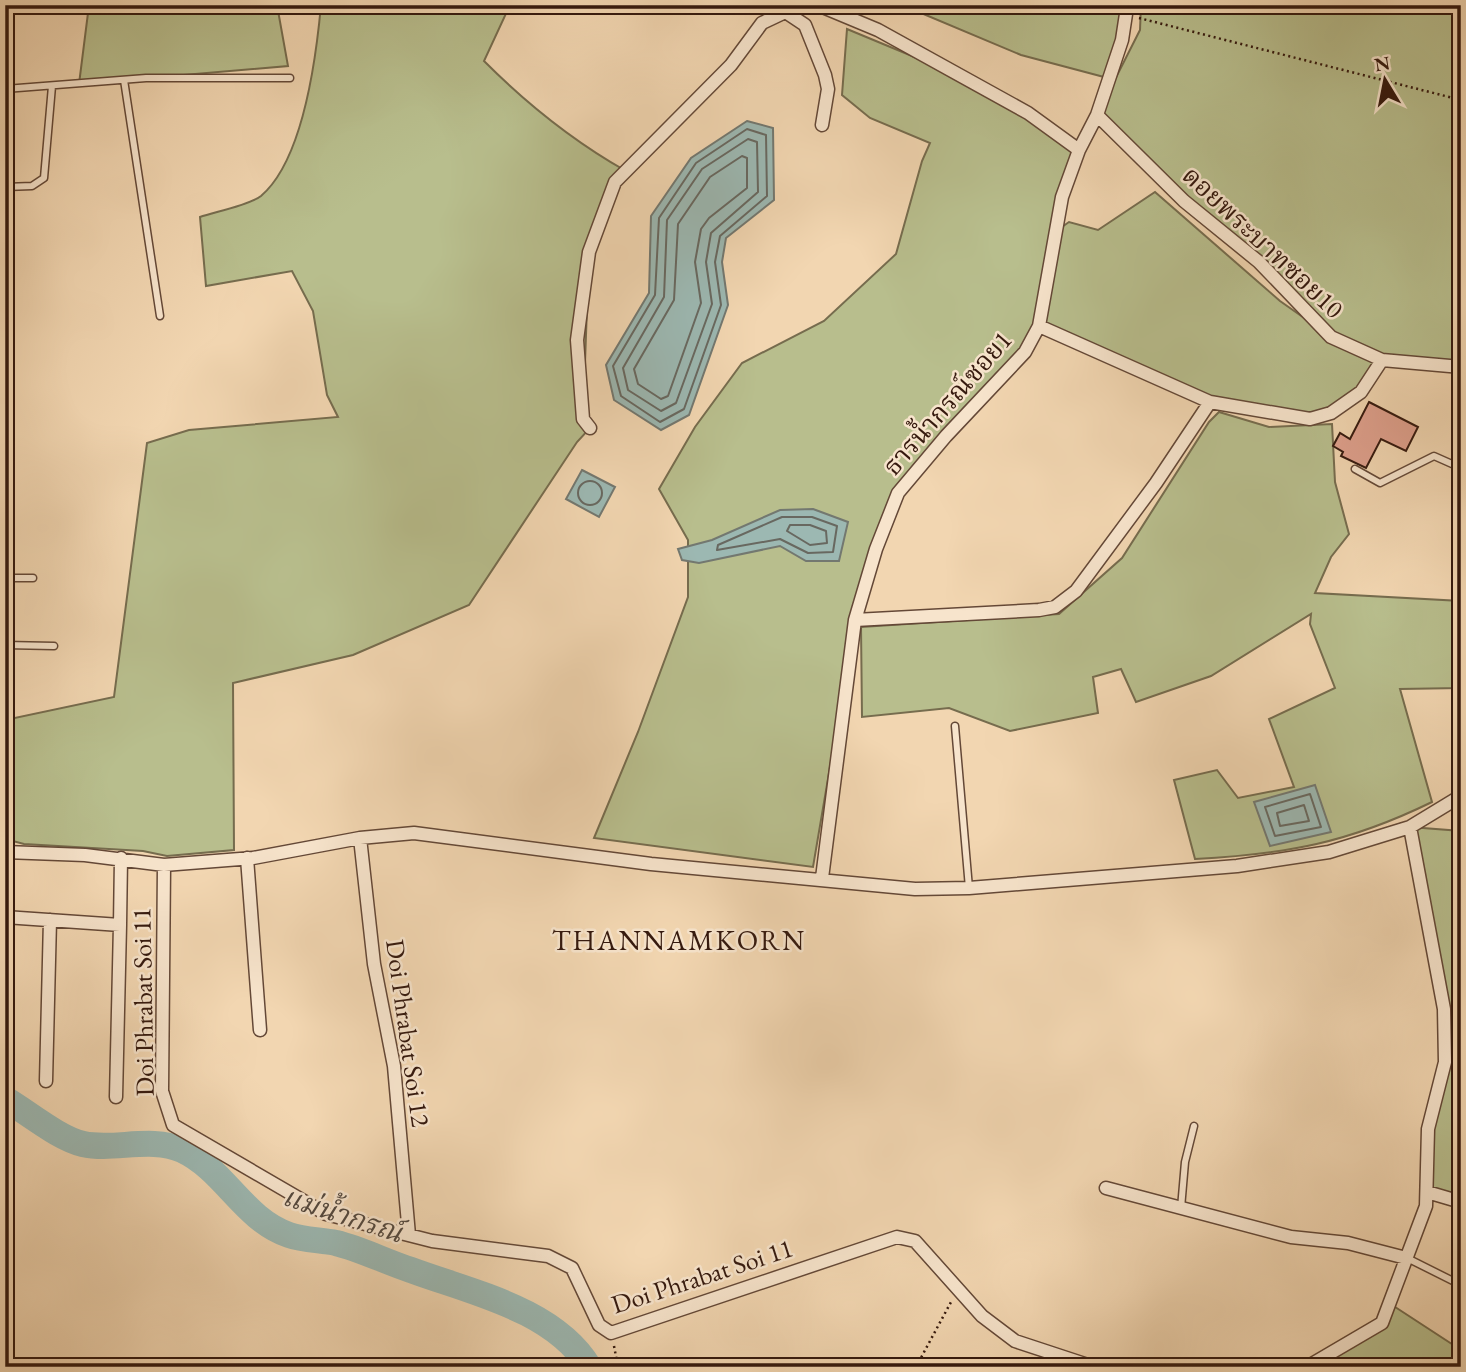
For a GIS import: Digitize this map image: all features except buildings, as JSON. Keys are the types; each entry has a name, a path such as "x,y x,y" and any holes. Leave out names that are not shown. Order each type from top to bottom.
{"street":[{"path":"590,428 583,419 577,340 589,252 615,182 731,65 762,23 800,5"},
{"path":"818,5 878,30 1028,113 1079,150"},
{"name":"ธารน้ำกรณ์ซอย1","path":"822,878 855,620 876,548 898,494 946,436 1025,352 1039,327 1062,197 1079,150 1097,115 1122,40 1125,10"},
{"path":"784,11 805,25 825,75 828,89 822,125"},
{"name":"ดอยพระบาทซอย10","path":"1097,115 1184,201 1259,262 1331,337 1382,360 1461,367"},
{"path":"1039,327 1210,402 1310,419 1321,417 1343,406 1361,392 1382,360"},
{"path":"855,620 1039,610 1064,601 1076,591 1156,483 1210,402"},
{"path":"5,852 121,858 164,865 247,858 360,838 414,833 651,864 822,878 915,889 970,888 1237,866 1329,852 1410,827 1461,796"},
{"path":"1307,1367 1382,1323 1426,1206 1428,1129 1445,1062 1444,1009 1410,827"},
{"name":"Doi Phrabat Soi 12","path":"360,838 374,964 394,1066 409,1235"},
{"path":"116,1097 121,858"},
{"path":"247,858 260,1030"},
{"name":"Doi Phrabat Soi 11","path":"164,865 162,1091 173,1125 326,1214 409,1235 548,1256 572,1268 599,1325 611,1333 897,1237 915,1241 958,1289"},
{"path":"5,917 120,925"},
{"path":"47,1081 50,920"},
{"path":"1106,1188 1291,1237 1348,1243 1406,1258"},
{"path":"1427,1192 1461,1202"},
{"path":"958,1289 982,1316 1015,1341 1094,1367"}],"lane":[{"path":"5,89 124,80 290,78"},
{"path":"124,80 160,316"},
{"path":"5,187 32,186 44,178 52,86"},
{"path":"1355,469 1380,483 1434,456 1461,468"},
{"path":"5,578 33,578"},
{"path":"5,645 54,646"},
{"path":"955,726 970,888"},
{"path":"1181,1208 1185,1161 1194,1126"},
{"path":"1406,1258 1461,1285"}],"path":[{"path":"1125,10 1461,100"},
{"path":"916,1367 958,1289"},
{"path":"611,1333 618,1367"}],"green space":[{"path":"89,5 277,5 288,66 79,84"},
{"path":"321,5 510,5 484,61 551,121 626,171 589,252 583,418 590,428 577,442 469,605 353,655 233,683 234,850 167,856 143,851 24,844 5,839 5,720 114,697 147,443 189,430 338,417 327,395 313,311 292,271 206,286 200,217 261,196 275,180 287,159 297,134 311,80"},
{"path":"902,5 1124,5 1126,14 1104,77 1021,55"},
{"path":"1141,5 1461,5 1461,367 1382,360 1361,392 1321,417 1210,402 1039,327 898,494 855,620 813,867 594,838 638,732 688,597 688,540 659,489 695,427 742,363 824,321 896,254 922,161 930,143 870,118 842,95 847,29 953,73 1079,150 1056,231 1069,222 1098,230 1155,192 1280,301 1327,334 1097,115 1140,30"},
{"path":"1219,412 1269,427 1332,424 1335,482 1349,534 1331,557 1315,593 1461,601 1461,688 1400,689 1432,802 1372,828 1316,844 1259,854 1195,859 1174,780 1217,770 1238,798 1294,787 1269,719 1335,688 1310,624 1311,614 1211,676 1136,702 1121,669 1093,677 1098,713 1010,731 949,708 862,717 861,627 1059,614 1122,558 1209,422"},
{"path":"1410,827 1461,831 1461,1202 1427,1192 1428,1129 1445,1062 1444,1009"},
{"path":"1389,1303 1461,1350 1461,1367 1307,1367 1382,1323"}],"water":[{"path":"747,121 773,128 774,200 726,238 722,262 728,305 689,415 661,430 614,400 606,365 649,293 651,216 691,158"},
{"path":"582,470 615,487 599,517 566,499"},
{"path":"813,509 848,522 839,561 806,561 780,546 699,563 682,560 678,549 712,540 780,510"},
{"path":"1315,785 1331,832 1270,846 1254,802"}],"waterway":[{"name":"แม่น้ำกรณ์","path":"5,1099 54,1131 83,1144 158,1144 182,1150 210,1169 246,1206 273,1228 294,1237 336,1243 355,1249 509,1305 555,1330 574,1347 589,1367"}],"district":[{"name":"THANNAMKORN","path":"679,940"}]}
